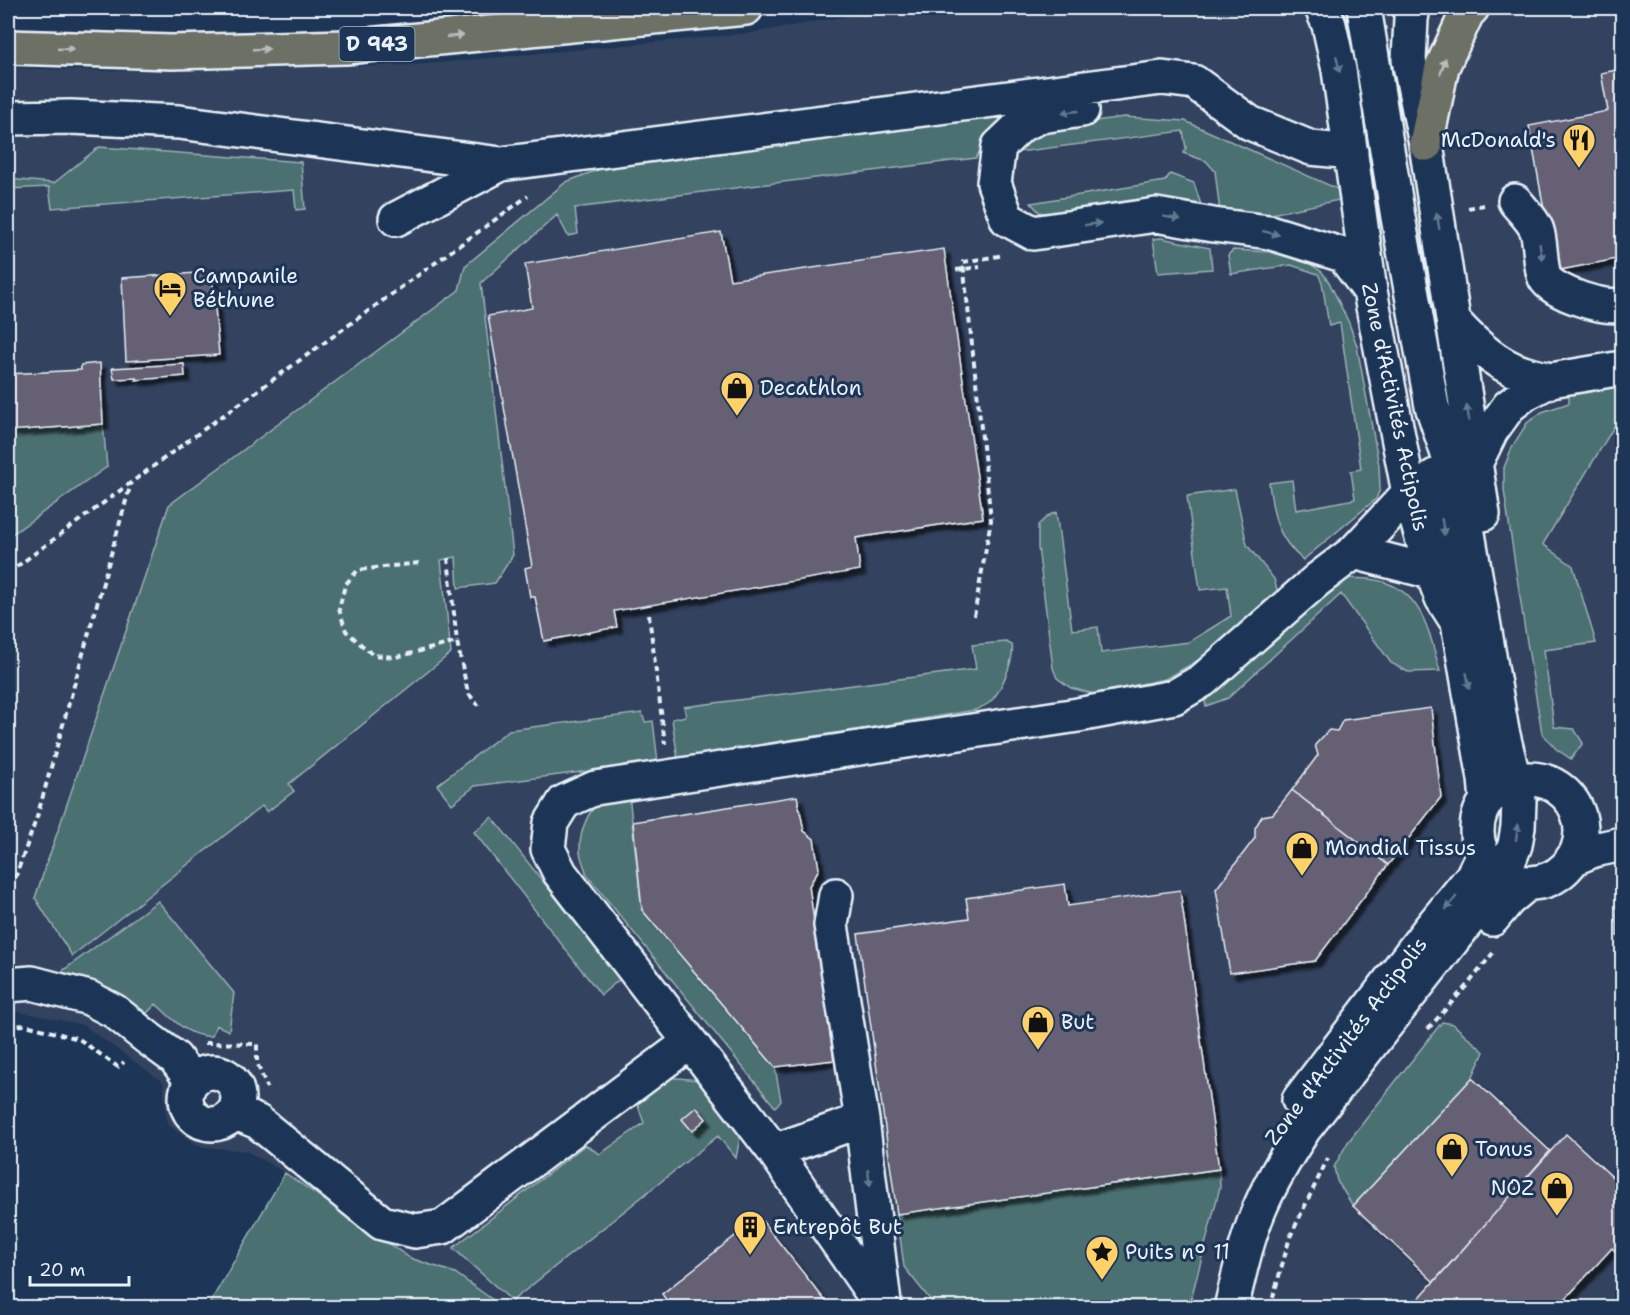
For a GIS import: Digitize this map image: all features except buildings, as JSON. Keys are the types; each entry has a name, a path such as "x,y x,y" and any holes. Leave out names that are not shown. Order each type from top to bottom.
{"main road":[{"name":"D 943","path":"8,47 172,52 346,47 746,8"},
{"path":"1426,144 1442,67 1467,13 1472,8"}],"street":[{"name":"Zone d'Activités Actipolis","path":"1322,8 1329,25 1339,70 1370,291 1409,493 1432,572 1442,598 1458,623 1487,800"},
{"path":"1364,8 1432,406 1465,516 1502,731 1526,780"},
{"path":"1413,8 1409,60 1426,144 1475,464 1522,731 1526,780 1519,801 1515,845 1504,872"},
{"path":"8,118 71,117 179,122 501,164 1162,78 1194,82 1250,123 1311,148 1352,152"},
{"path":"1162,78 1123,105 1041,116 1021,125 999,146 994,183 1007,219 1033,233 1156,215 1269,232 1343,255 1370,291"},
{"path":"396,219 501,164"},
{"path":"1515,201 1537,229 1545,279 1568,294 1604,306 1623,304"},
{"path":"1455,323 1471,340 1502,363 1521,373 1551,380"},
{"path":"1475,464 1491,431 1509,406 1526,393 1551,380 1623,368"},
{"path":"1432,406 1429,437 1458,623"},
{"path":"884,1308 774,1151 560,873 548,849 551,822 564,802 595,788 1078,715 1174,697 1203,680 1317,580 1354,552 1409,493"},
{"path":"1354,552 1432,572"},
{"path":"1526,780 1551,784 1563,792 1574,804 1580,818 1581,834 1576,854 1565,870 1548,880 1504,872 1477,837 1479,818 1487,800 1504,785 1526,780"},
{"path":"1580,818 1601,831 1623,839"},
{"path":"1572,859 1594,850 1623,844"},
{"name":"Zone d'Activités Actipolis","path":"1210,1308 1240,1197 1271,1139 1328,1060 1438,954 1485,927 1508,900 1504,872 1472,877 1438,954 1296,1174 1272,1219 1250,1308"},
{"path":"836,895 831,925 862,1120 884,1308"},
{"path":"1231,1308 1243,1258 1259,1210 1280,1167 1304,1129 1438,954"},
{"path":"8,985 32,983 89,998 114,1011 175,1058 192,1081 207,1072 224,1075 236,1087 238,1104 234,1112 258,1122 382,1223 415,1231 443,1227 690,1042"},
{"path":"774,1151 862,1120"}],"path":[{"path":"8,573 528,195"},
{"path":"974,616 991,520 963,262 1006,255"},
{"path":"956,270 980,267"},
{"path":"8,897 37,817 132,482"},
{"path":"448,558 458,642 468,693 479,706"},
{"path":"419,563 358,570 345,585 339,609 346,631 373,655 396,657 458,642"},
{"path":"649,615 662,717"},
{"path":"1425,1034 1501,943 1485,927"},
{"path":"8,1026 26,1025 79,1039 118,1067 149,1039"},
{"path":"195,1042 257,1044 257,1063 270,1096"},
{"path":"1269,1308 1290,1237 1330,1154"}],"shaded area":[{"path":"892,8 1355,8 1473,22 1498,8 1622,8 1622,1307 499,1307 493,1300 455,1274 410,1258 285,1173 246,1151 198,1146 167,1124 163,1082 83,1025 21,1012 8,1013 8,68 114,71 415,65 751,33"}],"green space":[{"path":"1012,108 1013,115 990,134 976,158 575,208 578,234 568,236 557,215 481,283 513,555 495,583 458,588 456,557 441,560 451,653 289,784 294,791 267,812 262,806 72,956 35,898 169,505 459,290 465,266 566,182 600,169"},
{"path":"1124,117 1185,121 1342,191 1344,199 1257,217 1220,212 1215,171 1206,161 1183,153 1186,148 1183,131 1018,152 1034,137 1052,127"},
{"path":"99,147 301,162 305,209 296,210 294,190 52,208 49,187 8,189 8,179 54,183"},
{"path":"1170,174 1194,183 1202,208 1050,214 1039,212 1031,203 1165,181"},
{"path":"1161,238 1210,248 1212,269 1158,273 1153,239"},
{"path":"1233,250 1270,252 1309,263 1322,272 1349,323 1357,346 1379,465 1380,489 1376,499 1303,560 1287,543 1278,526 1269,483 1292,480 1296,510 1355,499 1351,471 1361,469 1340,323 1329,326 1322,282 1318,274 1291,265 1231,274 1228,255"},
{"path":"1622,384 1622,423 1618,420 1543,544 1573,566 1596,643 1544,650 1554,727 1574,729 1583,743 1571,759 1556,749 1542,733 1504,490 1504,468 1512,447 1527,423 1542,412 1569,403 1569,393"},
{"path":"103,424 107,467 8,537 8,431"},
{"path":"1235,489 1247,545 1274,579 1277,590 1275,599 1211,653 1165,679 1094,694 1071,688 1057,678 1053,668 1038,547 1038,525 1056,512 1072,630 1098,627 1101,653 1189,642 1231,616 1227,587 1200,590 1187,496"},
{"path":"1348,578 1376,580 1392,585 1414,603 1427,628 1440,671 1408,672 1391,663 1341,594 1228,698 1206,706 1203,693 1237,669"},
{"path":"1006,642 1012,645 1012,651 1002,684 989,703 975,710 678,760 672,719 686,716 684,707 976,669 972,645"},
{"path":"642,713 645,722 653,721 658,762 475,786 452,804 437,785 509,730"},
{"path":"629,795 642,910 775,1067 781,1101 775,1107 587,875 580,852 581,836 586,820 602,801 610,797"},
{"path":"492,817 620,979 601,995 474,832"},
{"path":"158,901 234,993 229,1031 216,1025 212,1036 196,1034 181,1026 156,1004 147,1013 111,989 61,972"},
{"path":"1442,1022 1453,1024 1484,1052 1472,1078 1353,1206 1337,1181 1334,1167 1348,1142"},
{"path":"666,1077 700,1080 741,1132 736,1158 718,1136 512,1301 453,1248 585,1145 600,1154 644,1123 636,1100"},
{"path":"1219,1169 1220,1187 1189,1307 936,1307 904,1267 897,1214"},
{"path":"285,1173 410,1258 455,1273 493,1300 499,1307 207,1308"}],"place":[{"name":"McDonald's","path":"1579,169"},
{"name":"Campanile Béthune","path":"170,317"},
{"name":"Decathlon","path":"737,417"},
{"name":"Mondial Tissus","path":"1302,877"},
{"name":"But","path":"1038,1051"},
{"name":"Tonus","path":"1452,1178"},
{"name":"NOZ","path":"1557,1217"},
{"name":"Entrepôt But","path":"750,1256"},
{"name":"Puits n° 11","path":"1102,1281"}]}
